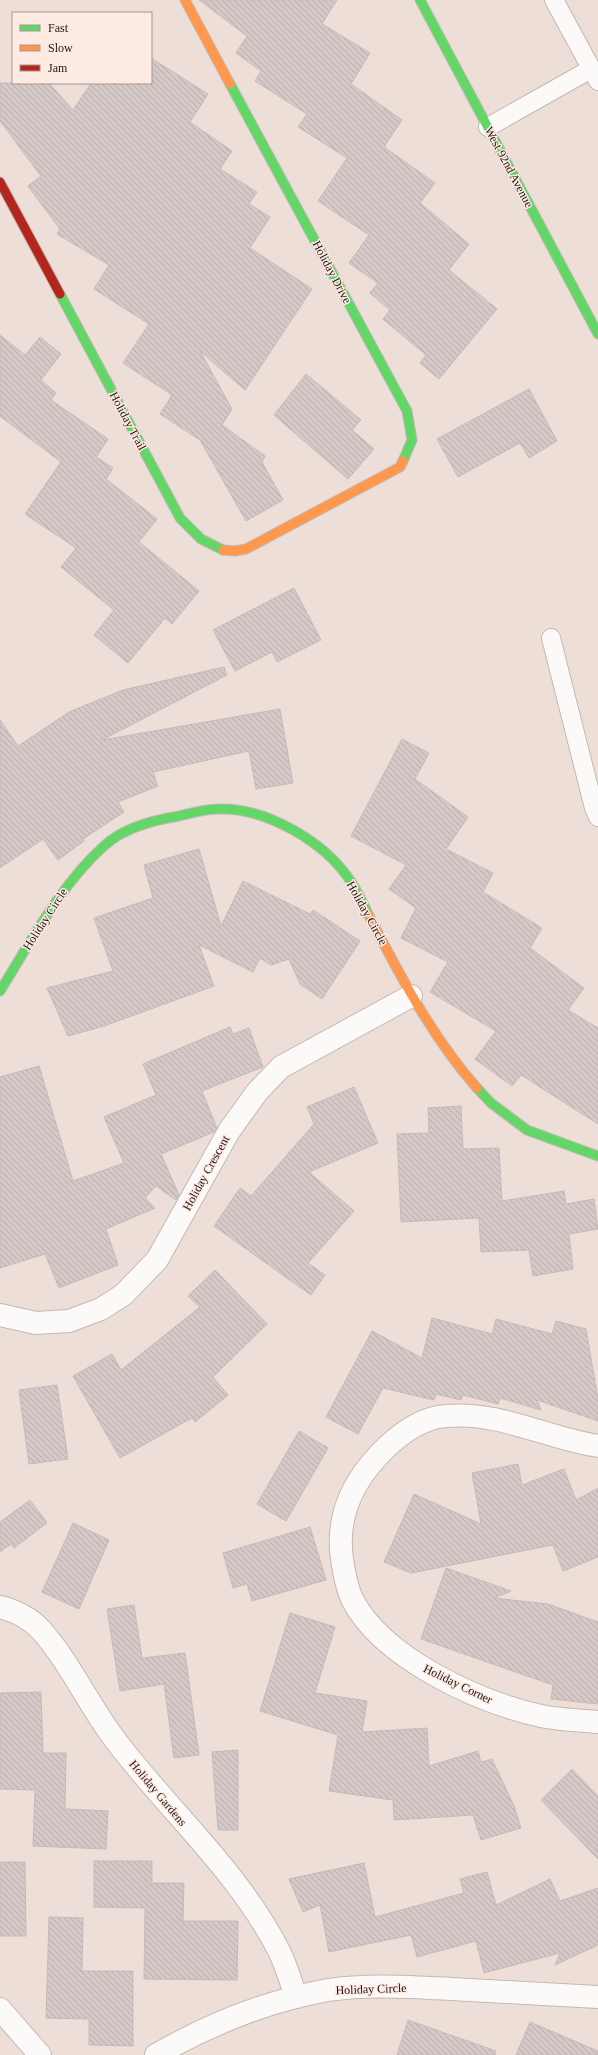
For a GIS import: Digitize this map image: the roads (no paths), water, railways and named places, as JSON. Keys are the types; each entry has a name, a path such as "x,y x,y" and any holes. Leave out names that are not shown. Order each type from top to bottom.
{"street":[{"name":"Holiday Drive","path":"185,0 406,410 413,434 411,446 400,467 319,511"},
{"name":"West 92nd Avenue","path":"420,0 598,334"},
{"name":"Holiday Trail","path":"0,182 180,518 199,539 219,550 234,553 246,549 319,511"},
{"name":"Holiday Circle","path":"0,991 64,890 104,845 128,830 165,818 217,809 238,810 267,818 306,837 330,856 352,881 412,996 456,1064 491,1103 527,1130 598,1156"},
{"name":"Holiday Crescent","path":"0,1315 36,1323 69,1321 100,1309 123,1295 157,1260 229,1131 257,1092 271,1077 281,1067 412,996"},
{"name":"Holiday Corner","path":"598,1446 475,1415 443,1416 423,1423 406,1432 381,1453 360,1477 352,1490 343,1516 340,1544 346,1583 352,1599 368,1623 393,1646 429,1672 485,1700 542,1716 598,1722"},
{"name":"Holiday Gardens","path":"0,1607 18,1612 40,1629 71,1669 110,1734 129,1759 239,1888 279,1952 296,1997"},
{"name":"Holiday Circle","path":"156,2055 217,2024 251,2010 296,1997 330,1990 401,1986 598,1997"},
{"path":"0,2009 40,2055"}],"lane":[{"path":"488,127 595,75 554,0"},
{"path":"551,638 594,808 598,817"}]}
